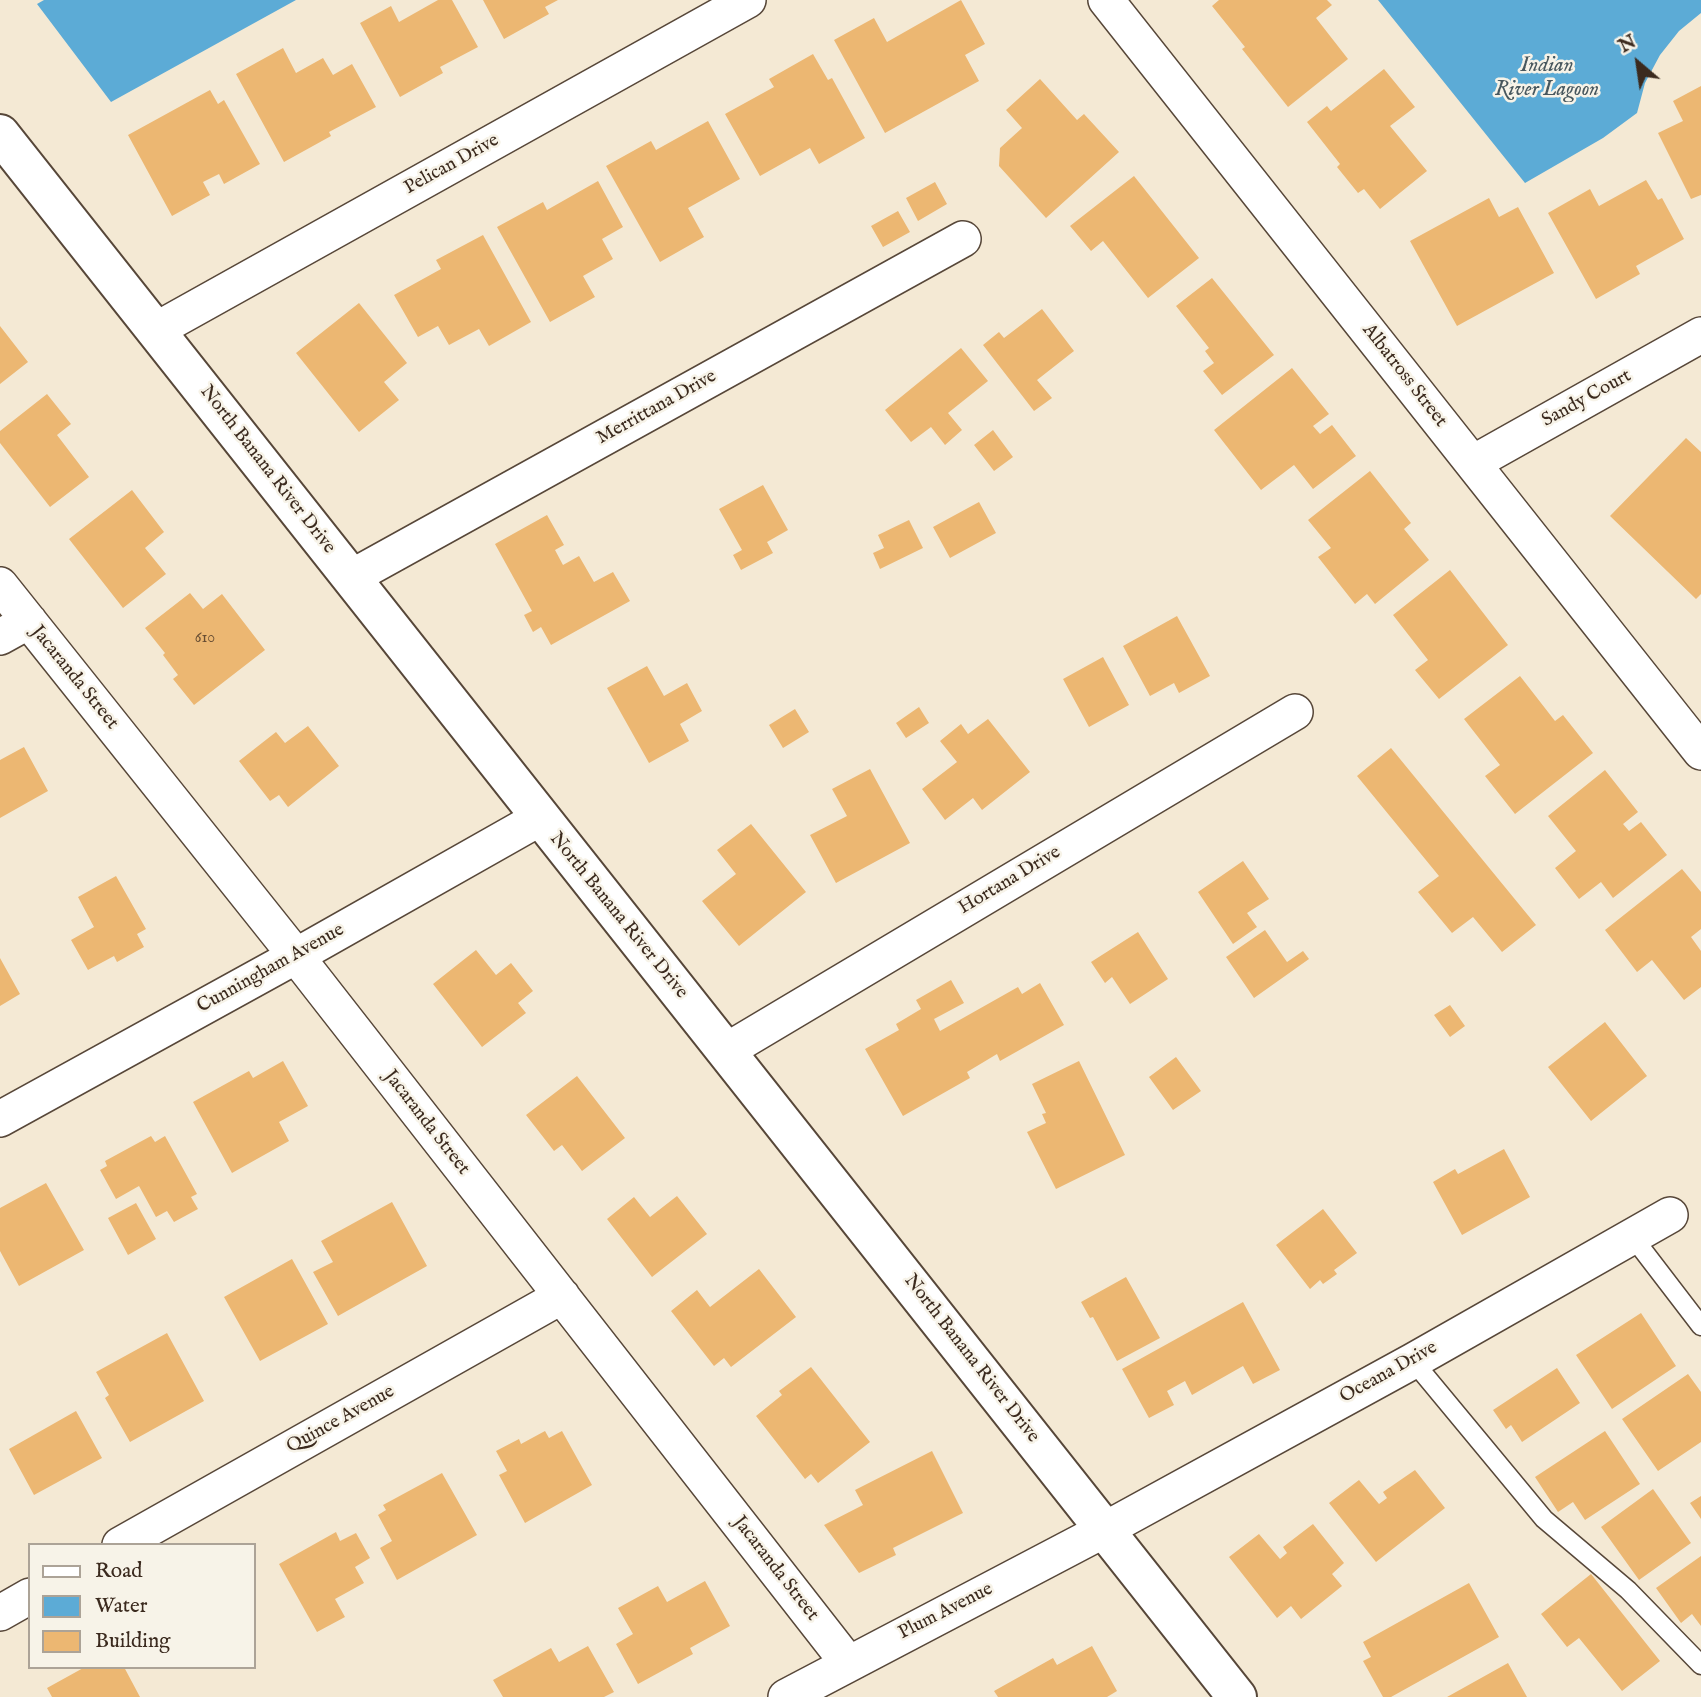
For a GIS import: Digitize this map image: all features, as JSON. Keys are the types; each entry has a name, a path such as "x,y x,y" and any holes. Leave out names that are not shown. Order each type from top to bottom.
{"street":[{"name":"Pelican Drive","path":"156,330 748,0"},
{"name":"Albatross Street","path":"1106,0 1701,752"},
{"name":"North Banana River Drive","path":"0,134 1237,1697"},
{"name":"Merrittana Drive","path":"352,577 963,239"},
{"name":"Sandy Court","path":"1473,463 1701,335"},
{"name":"Jacaranda Street","path":"0,585 14,629 296,956 848,1663"},
{"name":"Hortana Drive","path":"726,1051 1295,712"},
{"name":"Cunningham Avenue","path":"0,1119 540,818"},
{"name":"Oceana Drive","path":"1106,1529 1670,1215"},
{"name":"Quince Avenue","path":"124,1543 562,1296"},
{"name":"Plum Avenue","path":"786,1697 1106,1529"},
{"path":"0,1613 28,1597"}],"lane":[{"path":"1632,1236 1701,1326"},
{"path":"1413,1360 1544,1519 1628,1590 1701,1665"}],"water":[{"path":"44,0 296,0 111,102 37,4"},
{"name":"Indian River Lagoon","path":"1378,0 1701,0 1701,13 1679,31 1660,55 1645,83 1637,113 1603,138 1525,183"}],"building":[{"path":"438,0 452,0 478,47 440,67 443,73 400,97 360,23 391,6 399,22"},
{"path":"483,0 558,0 545,7 549,14 504,39"},
{"path":"961,0 985,44 965,55 979,81 885,133 834,40 874,18 887,42"},
{"path":"1219,0 1327,0 1332,5 1316,18 1348,59 1288,107 1212,6"},
{"path":"283,48 296,73 323,58 333,75 352,64 376,107 329,132 331,136 284,162 236,74"},
{"path":"813,54 828,80 832,78 865,138 819,164 810,148 760,176 725,114 774,87 769,79"},
{"path":"1384,69 1415,107 1390,126 1427,171 1380,209 1364,189 1358,193 1337,167 1340,164 1307,122 1327,106 1331,111"},
{"path":"1040,79 1077,120 1084,114 1119,152 1046,218 999,166 1000,148 1022,128 1006,110"},
{"path":"1701,86 1701,195 1691,199 1658,133 1683,121 1673,101"},
{"path":"210,90 218,104 224,100 260,164 224,184 219,174 203,182 210,195 172,216 128,135"},
{"path":"708,121 740,179 688,208 704,237 660,262 606,166 651,141 656,150"},
{"path":"1134,176 1199,258 1148,298 1103,241 1091,251 1070,226"},
{"path":"1646,180 1658,200 1662,198 1684,239 1636,266 1640,274 1596,299 1548,213 1590,189 1599,206"},
{"path":"598,181 623,227 602,239 613,259 583,276 595,297 550,322 497,227 543,202 547,210"},
{"path":"935,182 947,204 918,221 906,198"},
{"path":"1489,198 1499,217 1518,207 1554,273 1457,326 1410,241"},
{"path":"898,211 910,232 883,247 871,226"},
{"path":"483,235 531,322 489,346 479,329 449,345 438,326 418,337 394,295 441,269 436,260"},
{"path":"1212,278 1274,355 1222,395 1203,371 1214,363 1205,351 1209,348 1176,306"},
{"path":"359,303 407,363 384,382 399,400 359,432 296,353"},
{"path":"1042,309 1074,351 1037,380 1052,398 1034,411 983,345 999,332 1004,338"},
{"path":"0,326 28,362 0,384"},
{"path":"961,348 988,381 948,413 962,430 945,445 931,427 911,442 885,410"},
{"path":"1292,368 1329,414 1313,426 1320,434 1332,425 1356,456 1313,489 1294,465 1261,490 1214,430"},
{"path":"47,394 71,424 57,435 89,477 50,507 0,443 0,431"},
{"path":"993,430 1013,457 994,471 974,445"},
{"path":"1686,438 1701,452 1701,594 1696,599 1610,516"},
{"path":"1370,471 1411,523 1404,529 1429,560 1375,604 1367,594 1355,604 1318,557 1331,548 1308,520"},
{"path":"763,485 788,530 767,542 773,553 741,570 733,555 742,550 719,509"},
{"path":"132,490 164,532 145,548 166,574 123,608 69,539"},
{"path":"979,502 996,533 950,558 933,527"},
{"path":"547,515 564,545 555,550 563,565 579,556 594,582 613,572 630,601 551,645 541,627 533,632 524,615 532,611 495,544"},
{"path":"909,520 923,548 880,569 873,553 884,548 878,535"},
{"path":"1450,570 1508,645 1439,699 1415,670 1428,660 1393,615"},
{"path":"190,593 203,609 222,594 265,650 194,705 173,679 178,675 145,628"},
{"path":"1177,616 1210,676 1179,693 1174,683 1150,696 1123,646"},
{"path":"1103,657 1129,705 1089,727 1063,679"},
{"path":"647,666 664,696 687,683 702,711 680,724 689,741 649,763 607,688"},
{"path":"1520,676 1555,721 1563,715 1593,753 1515,814 1485,776 1500,765 1464,719"},
{"path":"919,707 929,723 906,738 896,723"},
{"path":"795,709 809,732 783,748 769,725"},
{"path":"988,719 1030,772 982,810 973,798 945,820 922,789 957,762 940,741 961,724 968,734"},
{"path":"308,726 339,766 288,807 279,795 270,801 239,761 276,732 285,743"},
{"path":"24,747 48,791 0,818 0,760"},
{"path":"1391,748 1536,925 1502,952 1473,917 1452,933 1418,892 1439,876 1357,776"},
{"path":"870,769 910,843 836,883 810,835 847,816 832,789"},
{"path":"1605,770 1638,812 1623,824 1629,831 1641,822 1667,855 1613,898 1601,882 1579,899 1555,868 1576,851 1548,816"},
{"path":"751,824 806,892 739,946 702,901 736,874 717,850"},
{"path":"1243,861 1269,899 1247,913 1257,927 1233,944 1198,892"},
{"path":"1682,869 1701,892 1701,929 1691,937 1701,951 1701,987 1684,1000 1652,960 1637,972 1605,930"},
{"path":"116,876 146,929 137,934 144,947 117,962 114,956 88,970 71,940 94,927 78,897"},
{"path":"1265,930 1287,962 1303,951 1309,959 1254,998 1226,957"},
{"path":"1138,932 1168,979 1130,1004 1112,977 1105,983 1091,962"},
{"path":"476,950 496,975 511,963 533,991 518,1003 526,1013 482,1047 433,984"},
{"path":"0,958 20,994 0,1006"},
{"path":"951,980 964,1003 934,1019 940,1031 1018,987 1022,994 1040,983 1064,1025 1000,1061 997,1054 967,1072 970,1078 903,1116 865,1049 899,1030 896,1024 921,1009 916,1000"},
{"path":"1450,1005 1465,1026 1450,1037 1434,1015"},
{"path":"1605,1022 1647,1076 1591,1121 1548,1067"},
{"path":"1176,1057 1201,1091 1173,1110 1149,1077"},
{"path":"283,1061 308,1106 279,1122 289,1141 232,1173 193,1102 249,1071 253,1078"},
{"path":"1079,1061 1125,1155 1056,1189 1027,1132 1046,1123 1042,1114 1046,1113 1032,1084"},
{"path":"577,1076 625,1138 582,1171 562,1145 554,1151 526,1115"},
{"path":"151,1136 155,1142 165,1136 197,1194 191,1197 198,1209 174,1222 167,1211 156,1217 139,1186 116,1199 100,1170 107,1166 105,1161"},
{"path":"1504,1149 1530,1197 1462,1235 1433,1182 1455,1169 1458,1174"},
{"path":"46,1183 84,1250 19,1286 0,1251 0,1208"},
{"path":"677,1196 707,1234 652,1277 607,1219 634,1197 650,1217"},
{"path":"392,1202 427,1266 338,1316 313,1272 333,1262 321,1241"},
{"path":"136,1203 156,1239 128,1255 108,1218"},
{"path":"1323,1209 1357,1253 1334,1270 1337,1274 1323,1284 1320,1280 1310,1289 1276,1245"},
{"path":"292,1259 328,1324 260,1361 224,1297"},
{"path":"759,1269 796,1317 731,1367 724,1358 714,1366 671,1311 697,1290 710,1307"},
{"path":"1126,1277 1160,1338 1117,1361 1093,1317 1090,1318 1081,1302"},
{"path":"1243,1302 1280,1370 1253,1384 1243,1366 1192,1395 1185,1381 1167,1391 1174,1405 1149,1418 1122,1369"},
{"path":"1641,1313 1676,1366 1612,1409 1576,1355"},
{"path":"167,1333 204,1401 130,1442 105,1398 109,1395 96,1372"},
{"path":"811,1367 870,1442 818,1483 811,1474 805,1479 756,1416 782,1395 779,1391"},
{"path":"1557,1368 1580,1403 1522,1442 1511,1425 1506,1429 1493,1410"},
{"path":"1688,1374 1701,1392 1701,1442 1658,1471 1622,1419"},
{"path":"76,1411 102,1458 34,1495 9,1449"},
{"path":"545,1431 549,1438 562,1431 592,1485 525,1523 499,1475 507,1471 496,1451 519,1439 521,1444"},
{"path":"1605,1431 1640,1484 1585,1520 1573,1502 1558,1512 1535,1477"},
{"path":"932,1451 963,1513 893,1548 896,1555 859,1573 824,1525 863,1505 855,1490"},
{"path":"1415,1470 1445,1508 1376,1562 1329,1503 1359,1480 1379,1504 1387,1498 1383,1492"},
{"path":"442,1473 477,1535 397,1580 380,1548 392,1541 378,1515 386,1510 383,1505"},
{"path":"1653,1489 1691,1543 1639,1580 1601,1527"},
{"path":"1701,1496 1701,1519 1690,1503"},
{"path":"1313,1524 1344,1563 1332,1574 1342,1586 1301,1619 1291,1606 1277,1618 1229,1557 1259,1534 1280,1559 1287,1553 1283,1547"},
{"path":"336,1532 340,1541 356,1533 370,1558 355,1567 364,1583 335,1599 345,1617 317,1632 279,1564"},
{"path":"1701,1556 1701,1626 1692,1614 1681,1623 1656,1588"},
{"path":"1591,1574 1660,1661 1622,1691 1579,1638 1567,1647 1541,1614"},
{"path":"705,1581 730,1626 690,1648 693,1654 638,1684 616,1644 633,1634 618,1608 658,1586 667,1602"},
{"path":"1469,1583 1499,1637 1391,1697 1383,1697 1363,1661 1371,1657 1363,1642"},
{"path":"588,1646 614,1692 604,1697 503,1697 493,1680 551,1648 559,1662"},
{"path":"1092,1646 1117,1691 1107,1697 998,1697 994,1691 1053,1658 1057,1665"},
{"path":"1508,1663 1527,1697 1447,1697"},
{"path":"81,1669 125,1669 140,1697 52,1697 47,1688"}]}
